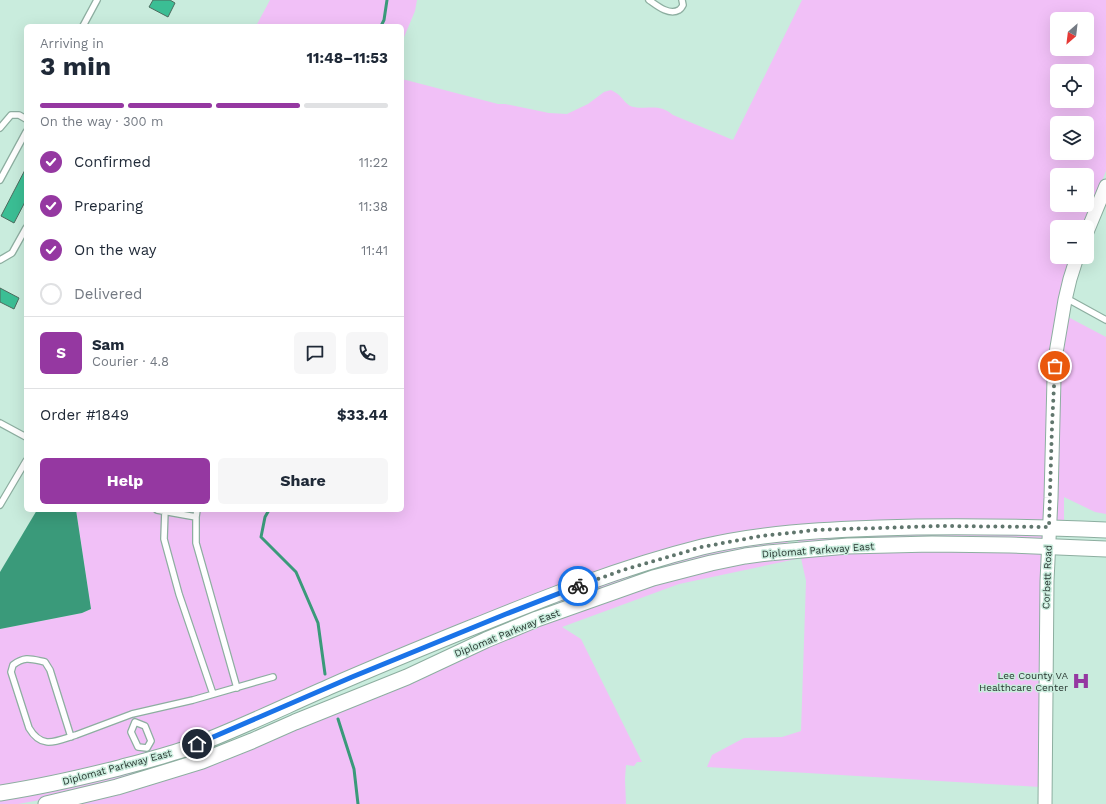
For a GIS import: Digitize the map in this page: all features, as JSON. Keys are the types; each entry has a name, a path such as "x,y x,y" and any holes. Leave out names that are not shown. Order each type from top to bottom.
{"main road":[{"name":"Diplomat Parkway East","path":"0,794 60,782 149,754 184,749 211,739 352,677 540,600 626,569 702,547 761,536 824,530 939,526 1049,527 1106,530"},
{"path":"792,533 793,550"},
{"name":"Diplomat Parkway East","path":"46,804 116,787 202,762 295,722 407,677 486,640 546,616 653,578 694,567 745,556 793,550 848,546 932,544 1010,545 1106,549"},
{"path":"540,600 546,616"},
{"path":"149,754 156,776"}],"street":[{"path":"1092,220 1106,186"},
{"name":"Corbett Road","path":"1045,804 1047,588 1054,379 1056,353 1070,279 1075,264"}],"lane":[{"path":"84,24 97,0"},
{"path":"648,0 667,11 673,12 679,10 683,5 682,0"},
{"path":"0,128 11,115 19,115 24,118"},
{"path":"0,180 24,136"},
{"path":"0,260 12,253 24,232"},
{"path":"1066,298 1106,320"},
{"path":"0,423 24,436"},
{"path":"0,505 24,464"},
{"path":"165,512 164,539 179,594 213,694"},
{"path":"170,512 196,517"},
{"path":"197,512 196,543 237,688"},
{"path":"71,737 50,670 45,662 20,659 13,665 11,672 29,728 34,736 41,741 49,743 71,737 132,714 237,688 274,677"},
{"path":"132,714 135,722 131,732 138,747 149,754 151,741 145,726 135,722"}],"shaded area":[{"path":"270,0 417,0 415,11 404,37 404,24 257,24"},
{"path":"802,0 1106,0 1106,171 1094,200 1094,168 1050,168 1050,212 1089,212 1086,220 1050,220 1050,264 1071,264 1044,522 701,542 209,734 150,754 0,788 0,629 82,613 91,609 76,512 404,512 404,80 498,104 505,104 549,113 567,114 588,104 604,92 611,90 618,94 629,105 640,108 658,108 668,111 673,115 733,140"},
{"path":"1068,317 1106,337 1106,514 1095,512 1064,497 1064,523 1054,522 1059,379"},
{"path":"36,512 76,512 91,609 82,613 0,629 0,572"},
{"path":"1044,533 1043,541 798,545 798,538 816,536"},
{"path":"788,539 788,545 555,608 552,601 569,594 703,552"},
{"path":"848,551 1043,552 1040,787 707,767 712,755 744,738 782,737 801,731 806,581 801,558 679,584 562,627 581,639 642,762 637,762 634,766 626,765 626,804 69,804 654,583 746,561"},
{"path":"148,765 150,772 51,798 18,804 0,804 0,799"}],"building":[{"path":"153,0 170,0 175,3 168,17 149,7"},
{"path":"24,172 24,204 14,223 1,216"},
{"path":"0,288 19,298 14,309 0,302"}],"waterway":[{"path":"382,24 387,0"},
{"path":"268,512 265,517 261,537 296,572 318,623 325,674"},
{"path":"338,719 354,769 358,804"}],"way so far":[{"path":"578,586 626,569 702,547 761,536 816,530 861,528 939,526 1049,527 1055,366"}],"place":[{"name":"Lee County VA Healthcare Center","path":"1081,681"}],"route":[{"path":"197,744 352,677 578,586"}]}
